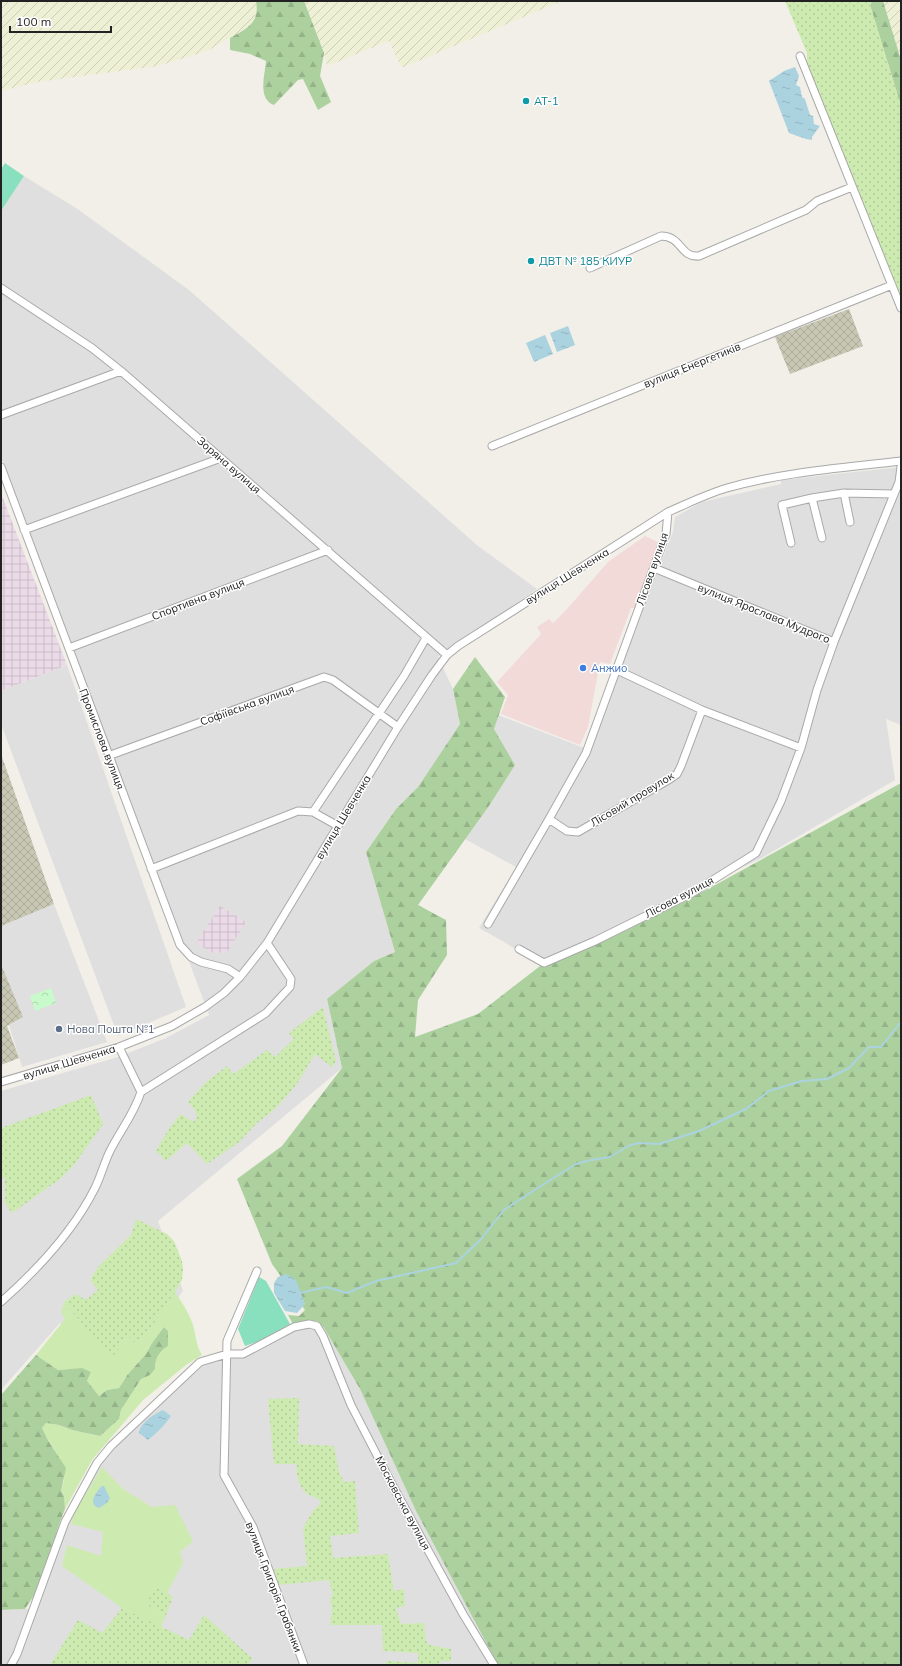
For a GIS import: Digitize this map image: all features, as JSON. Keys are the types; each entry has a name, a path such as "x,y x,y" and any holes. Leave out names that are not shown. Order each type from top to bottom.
{"street":[{"path":"800,56 901,308"},
{"path":"590,268 661,236 672,237 687,254 699,256 806,210 817,201 852,187"},
{"name":"вулиця Енергетиків","path":"492,446 892,285"},
{"name":"Зоряна вулиця","path":"1,288 92,348 121,371 447,655"},
{"path":"1,415 121,371"},
{"path":"24,530 221,458"},
{"name":"вулиця Шевченка","path":"1,1082 120,1047 188,1018 224,993 240,977 267,943 398,727 432,675 447,655 458,646 668,512 702,497 761,480 824,470 901,461"},
{"name":"вулиця Ярослава Мудрого","path":"654,568 834,642 899,482 901,466"},
{"name":"Промислова вулиця","path":"1,467 180,945 191,957 201,962 228,969 240,977"},
{"path":"791,543 782,505 812,498 844,494 894,494"},
{"path":"844,494 850,522"},
{"path":"812,498 822,538"},
{"name":"Лісова вулиця","path":"488,924 586,752 666,534 668,512"},
{"name":"Спортивна вулиця","path":"69,648 328,550"},
{"path":"313,812 408,669 426,638"},
{"name":"Лісова вулиця","path":"519,949 544,963 595,941 692,893 756,853 781,801 801,748 817,690 834,642"},
{"path":"616,670 702,710 801,748"},
{"name":"Софіївська вулиця","path":"108,756 324,677 333,680 379,712"},
{"name":"Лісовий провулок","path":"549,819 566,830 578,832 670,779 677,774 681,766 702,710"},
{"path":"379,712 398,727"},
{"path":"151,869 298,811 313,812 338,826"},
{"path":"1,1302 52,1250 73,1225 95,1188 109,1152 137,1106 142,1092 266,1013 290,986 291,979 267,943"},
{"path":"120,1047 142,1092"},
{"name":"вулиця Григорія Грабянки","path":"257,1271 227,1341 224,1475 253,1527 304,1665"},
{"name":"Московська вулиця","path":"226,1354 243,1354 294,1327 309,1324 317,1326 323,1336 351,1406 387,1476 463,1614 494,1665"},
{"path":"11,1665 17,1654 64,1522 97,1463 111,1446 200,1362 226,1354"}],"shaded area":[{"path":"1,1 256,1 257,3 255,19 248,28 207,51 158,66 37,82 1,91"},
{"path":"304,1 562,1 401,67 389,41 327,66 324,53"},
{"path":"883,1 901,1 901,60"},
{"path":"24,176 79,210 189,290 478,546 537,589 438,657 453,689 460,724 418,787 396,809 366,852 395,952 374,961 327,999 342,1068 158,1221 183,1291 120,1376 60,1323 1,1390 1,1091 118,1057 166,1038 209,1015 1,457 1,211"},
{"path":"849,309 863,346 790,374 775,337"},
{"path":"901,467 901,725 886,719 895,780 758,860 690,891 547,969 479,928 516,867 465,839 489,806 515,765 494,729 498,715 587,749 673,532 675,517 702,502 781,484 781,480"},
{"path":"1,493 67,665 1,691"},
{"path":"645,536 660,543 636,608 631,608 610,664 600,662 588,727 580,745 501,714 508,695 497,682 541,634 537,627 549,619 553,623 608,562"},
{"path":"67,665 186,1007 118,1036 1,724 1,691"},
{"path":"1,754 54,904 1,926"},
{"path":"54,904 107,1042 22,1067 9,1025 23,1017 1,964 1,926"},
{"path":"220,906 246,922 227,952 213,953 196,943"},
{"path":"1,964 23,1017 7,1026 19,1058 1,1065"},
{"path":"294,1327 324,1328 360,1389 416,1511 498,1665 1,1665 1,1610 33,1609 43,1582 58,1527 95,1466 127,1431 204,1365 243,1354"}],"green space":[{"path":"256,1 304,1 324,53 320,76 331,102 318,110 303,79 298,80 274,105 265,97 264,92 263,86 266,61 250,54 230,50 230,38 242,32 254,20 257,9"},
{"path":"785,1 872,1 870,5 901,106 901,308 807,73 807,53"},
{"path":"872,1 883,1 901,60 901,106 870,5"},
{"path":"5,163 24,176 1,211 1,169"},
{"path":"475,657 505,697 494,729 515,765 489,806 418,905 446,920 447,955 418,1000 415,1037 478,1014 544,963 686,901 901,783 901,1665 498,1665 416,1511 360,1389 324,1328 317,1321 293,1324 288,1315 299,1316 305,1310 272,1264 237,1179 282,1146 342,1068 327,999 374,961 395,952 366,852 396,809 418,787 460,724 453,689"},
{"path":"51,988 56,1003 35,1011 30,996"},
{"path":"323,1007 336,1061 332,1067 315,1054 297,1084 275,1109 257,1123 238,1143 207,1164 187,1143 166,1161 156,1151 170,1127 181,1114 193,1122 197,1117 195,1110 188,1102 205,1083 227,1066 233,1074 235,1073 267,1050 275,1057 294,1039 289,1033"},
{"path":"91,1095 103,1124 74,1165 60,1179 12,1213 5,1203 5,1178 1,1177 1,1128"},
{"path":"136,1219 167,1234 174,1241 182,1261 182,1280 138,1346 130,1337 123,1343 113,1356 99,1343 64,1302 75,1294 87,1299 98,1290 90,1280 98,1267 131,1235"},
{"path":"259,1277 266,1281 290,1324 269,1338 245,1346 238,1329"},
{"path":"175,1292 191,1321 197,1344 202,1355 186,1365 143,1400 92,1460 65,1509 64,1496 61,1491 64,1472 56,1452 42,1428 46,1423 100,1436 119,1419 121,1410 141,1379 150,1375 155,1369 158,1356 168,1346 168,1331 164,1327 146,1354 128,1374 119,1388 107,1390 99,1396 87,1381 91,1372 68,1369 58,1370 36,1355 65,1319 61,1312 64,1302 113,1355 123,1343 131,1337 138,1346"},
{"path":"164,1327 168,1331 168,1346 158,1356 155,1369 150,1375 141,1379 121,1410 119,1419 100,1436 46,1423 42,1428 49,1442 66,1468 61,1491 64,1496 65,1509 58,1527 43,1582 25,1609 1,1610 1,1395 36,1355 58,1370 82,1368 91,1372 87,1381 99,1396 107,1390 119,1388 128,1374 146,1354"},
{"path":"299,1398 298,1444 334,1446 339,1472 344,1482 355,1481 359,1533 330,1536 333,1558 388,1554 394,1591 404,1589 405,1606 396,1608 401,1624 424,1623 426,1641 429,1645 451,1649 451,1661 440,1661 439,1665 386,1665 386,1661 418,1663 418,1653 383,1651 382,1625 330,1625 332,1609 330,1597 333,1596 329,1580 278,1585 274,1569 307,1566 303,1528 313,1511 321,1503 318,1499 307,1494 300,1486 296,1464 274,1464 268,1399"},
{"path":"102,1467 123,1489 152,1507 175,1505 193,1541 180,1552 183,1563 167,1593 157,1586 146,1604 166,1615 161,1627 122,1608 62,1566 67,1545 101,1556 103,1532 71,1524 75,1511"},
{"path":"157,1585 173,1597 166,1615 146,1604"},
{"path":"122,1608 189,1640 204,1615 253,1659 247,1665 50,1665 78,1620 102,1633"}],"water":[{"path":"795,67 799,76 796,85 800,87 802,97 805,99 810,115 813,116 814,124 820,126 812,137 812,140 789,133 769,81 784,71"},
{"path":"568,326 575,345 557,352 550,333"},
{"path":"545,335 553,354 534,362 526,343"},
{"path":"286,1274 296,1280 305,1304 297,1313 285,1311 274,1293 274,1283 278,1277"},
{"path":"163,1410 171,1416 161,1429 148,1440 139,1433 140,1429 148,1419"},
{"path":"104,1486 110,1498 107,1503 99,1508 95,1506 93,1501 97,1491"}],"waterway":[{"path":"300,1293 326,1287 347,1293 376,1281 456,1263 481,1239 504,1210 576,1164 610,1157 630,1145 639,1143 659,1144 699,1131 746,1109 769,1091 802,1081 827,1079 849,1068 869,1047 881,1047 901,1022"}],"place":[{"name":"АТ-1","path":"526,101"},
{"name":"ДВТ № 185 КИУР","path":"531,261"},
{"name":"Анжио","path":"583,668"},
{"name":"Нова Пошта №1","path":"59,1029"}]}
